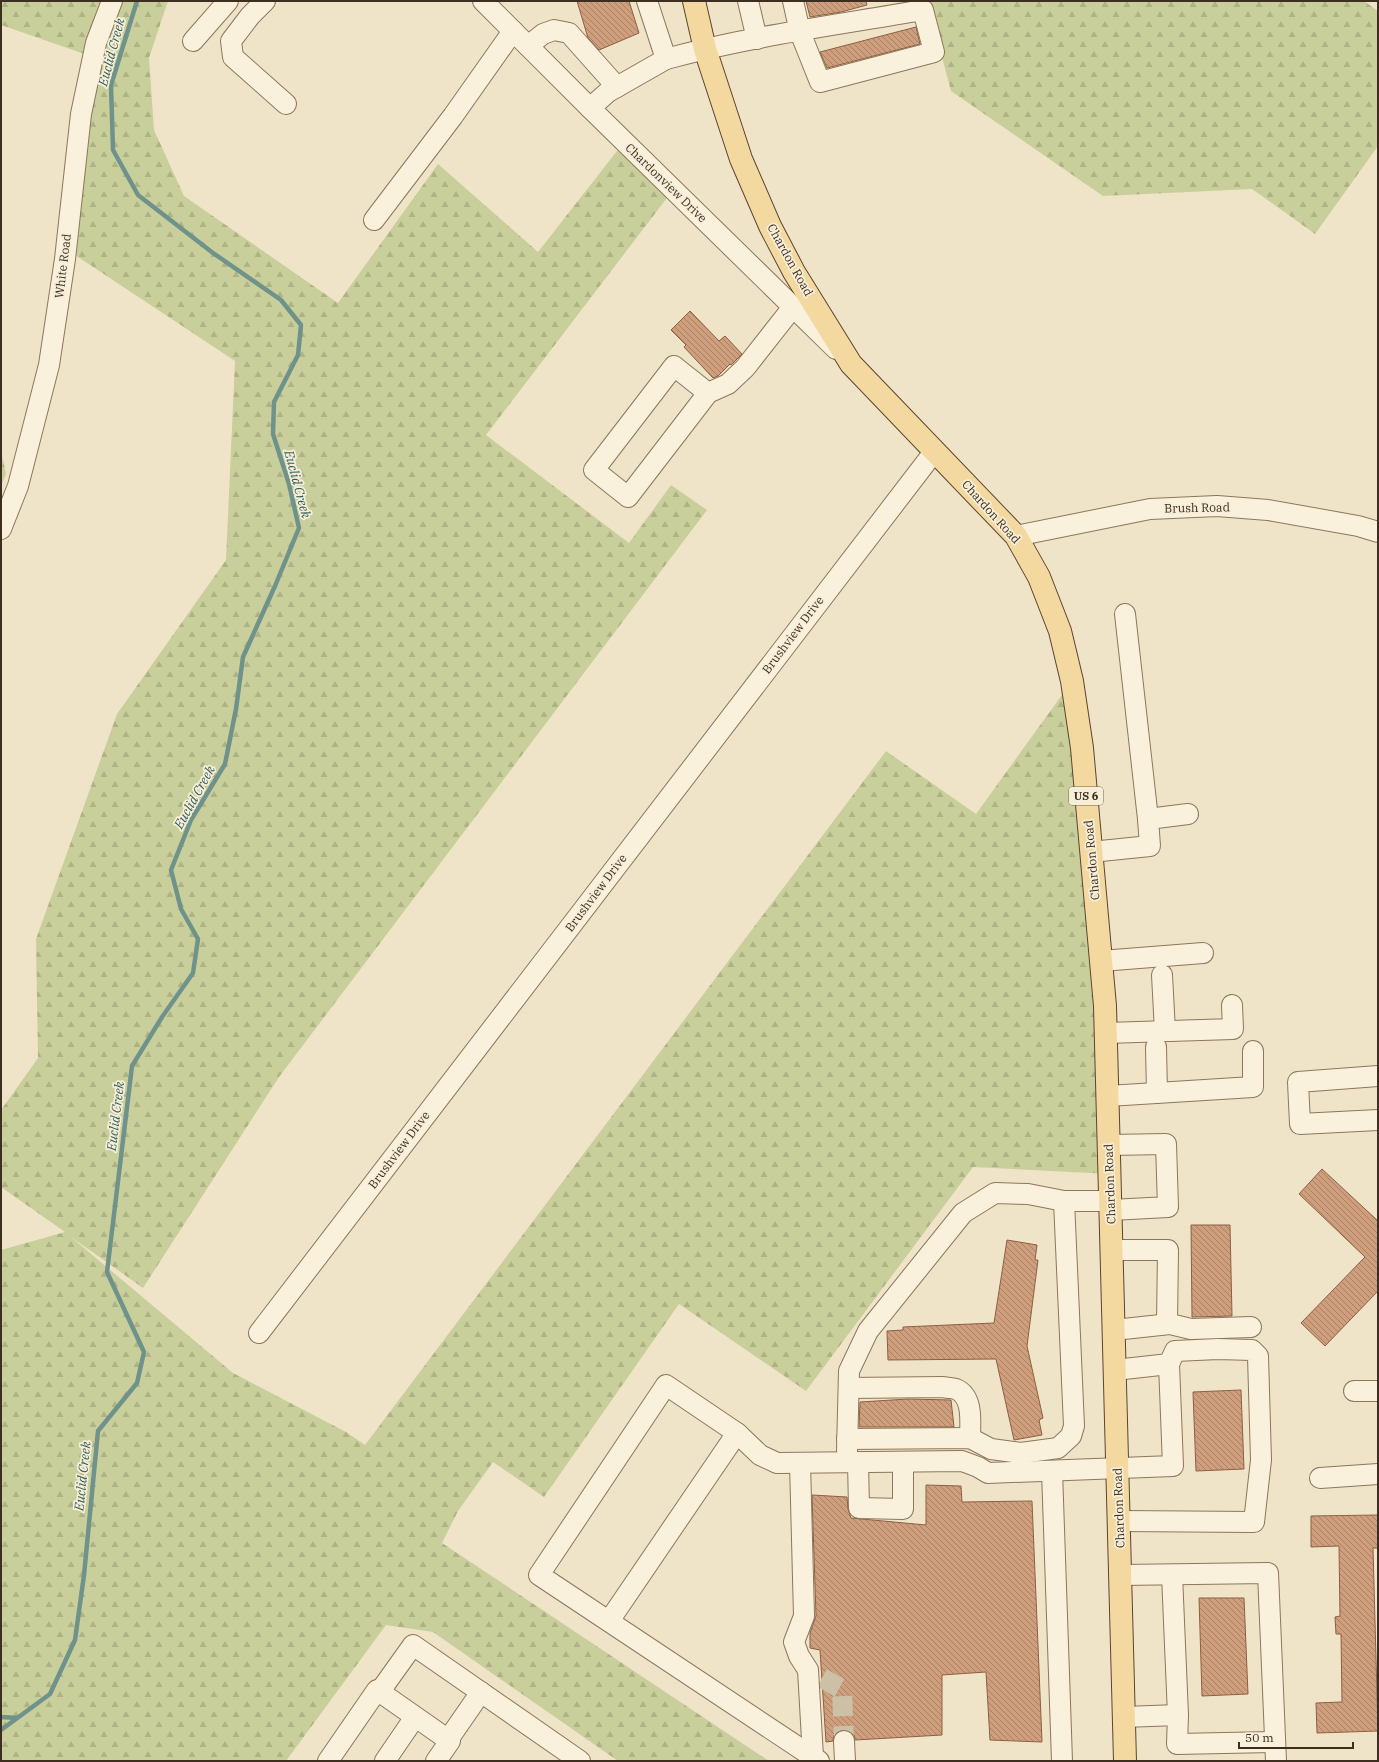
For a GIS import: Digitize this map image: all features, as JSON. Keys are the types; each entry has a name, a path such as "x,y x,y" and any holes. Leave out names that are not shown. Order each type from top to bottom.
{"main road":[{"name":"Chardon Road","path":"694,1 705,49 741,159 770,226 794,272 851,364 1016,536 1039,577 1060,631 1072,681 1082,748 1106,1033 1126,1761"}],"street":[{"name":"White Road","path":"1,529 18,486 49,365 64,259 81,114 96,43 112,1"},
{"path":"194,41 228,1"},
{"path":"265,1 250,16 231,42 233,57 286,104"},
{"name":"Chardonview Drive","path":"483,1 851,364"},
{"path":"647,1 666,60"},
{"path":"748,1 757,39"},
{"path":"590,108 608,92 666,60 705,49 800,32 922,6 934,52 820,82 800,32 793,1"},
{"path":"528,46 543,34 554,30 569,33 617,87"},
{"path":"374,220 453,116 513,31"},
{"path":"708,393 674,366 594,470 628,497 708,393 728,384 745,368 793,307"},
{"name":"Brushview Drive","path":"258,1334 934,452"},
{"name":"Brush Road","path":"1016,536 1150,509 1217,506 1268,510 1358,526 1378,532"},
{"path":"1091,852 1150,846 1124,614"},
{"path":"1148,819 1188,814"},
{"path":"1101,962 1203,953"},
{"path":"1157,1093 1161,1039 1162,975"},
{"path":"1106,1033 1161,1039 1233,1029 1232,1005"},
{"path":"1108,1096 1253,1087 1253,1051"},
{"path":"1378,1076 1298,1082 1300,1124 1378,1120"},
{"path":"904,1462 903,1509 859,1508 847,1439 849,1371 868,1331 963,1213 995,1193 1028,1194 1064,1201 1111,1205 1168,1207 1166,1144 1109,1145"},
{"path":"847,1439 970,1438 992,1449 1021,1453 1058,1448 1071,1436 1074,1426 1064,1201"},
{"path":"1112,1250 1168,1250 1167,1324"},
{"path":"1114,1330 1167,1324 1191,1330 1251,1327"},
{"path":"816,1759 539,1575 666,1385 737,1433 760,1455 777,1463 962,1461 978,1467 988,1473 1173,1466 1169,1364 1175,1351 1218,1349 1252,1350 1258,1356 1261,1460 1254,1522 1119,1521"},
{"path":"1115,1370 1169,1364"},
{"path":"849,1388 943,1387 956,1389 965,1396 970,1408 970,1438"},
{"path":"1354,1391 1378,1391"},
{"path":"609,1621 737,1433"},
{"path":"800,1463 804,1616 794,1642 799,1656 815,1674 816,1759"},
{"path":"1052,1471 1062,1761"},
{"path":"1320,1478 1378,1474"},
{"path":"1121,1575 1268,1573 1275,1752 1177,1744 1178,1716 1172,1575"},
{"path":"383,1687 413,1645 580,1761"},
{"path":"328,1761 377,1690 450,1741 436,1761"},
{"path":"452,1734 481,1692"},
{"path":"1124,1716 1178,1716"},
{"path":"385,1761 415,1717"},
{"path":"844,1741 845,1761"}],"green space":[{"path":"1,1 168,1 149,58 154,130 184,196 338,303 438,164 538,252 624,142 673,190 486,435 629,543 671,485 707,510 279,1077 143,1288 71,1237 233,1373 346,1432 365,1445 886,751 976,814 1072,681 1110,1174 973,1167 806,1391 679,1304 544,1497 493,1462 458,1511 442,1543 769,1761 618,1761 433,1632 386,1625 286,1761 1,1761 1,1250 65,1232 1,1187 1,1110 38,1058 36,939 117,714 226,560 235,361 66,249 93,57 1,25"},
{"path":"927,1 1364,1 1378,11 1378,146 1315,234 1252,189 1103,196 951,91"},
{"path":"1,451 6,474 1,486"}],"building":[{"path":"577,1 629,1 639,33 599,50 588,38"},
{"path":"806,1 866,1 867,5 841,12 810,17"},
{"path":"916,27 920,44 827,68 820,52"},
{"path":"690,311 719,341 725,336 742,354 718,376 713,378 684,347 686,345 671,330"},
{"path":"1322,1169 1378,1221 1378,1291 1325,1346 1301,1323 1365,1257 1299,1194"},
{"path":"1191,1225 1230,1225 1232,1316 1192,1317"},
{"path":"1007,1240 1037,1245 1035,1260 1038,1260 1027,1346 1043,1418 1039,1420 1042,1435 1014,1440 996,1359 888,1360 887,1331 903,1330 903,1327 994,1323"},
{"path":"1241,1390 1244,1469 1196,1471 1193,1392"},
{"path":"908,1399 951,1400 954,1427 859,1427 860,1402"},
{"path":"926,1485 961,1486 962,1502 1032,1501 1042,1742 990,1740 986,1672 942,1675 942,1735 855,1740 854,1735 850,1731 843,1730 834,1735 833,1741 826,1742 820,1650 810,1648 810,1633 816,1616 812,1495 847,1497 848,1509 851,1518 926,1525"},
{"path":"1378,1515 1378,1548 1373,1548 1378,1731 1317,1733 1316,1703 1342,1702 1341,1634 1336,1634 1335,1617 1340,1616 1339,1546 1311,1547 1311,1516"},
{"path":"1199,1598 1244,1598 1248,1694 1202,1696"}],"waterway":[{"name":"Euclid Creek","path":"1,1730 50,1694 75,1640 84,1575 98,1431 137,1383 144,1352 107,1272 132,1066 162,1017 193,973 198,939 181,909 171,870 191,820 225,764 236,709 243,657 299,528 289,484 273,434 274,402 298,355 301,325 281,300 213,253 138,195 113,150 111,85 137,1"},
{"path":"1,1717 17,1718"}],"tunnel":[{"path":"822,1678 842,1689 844,1741"}]}
